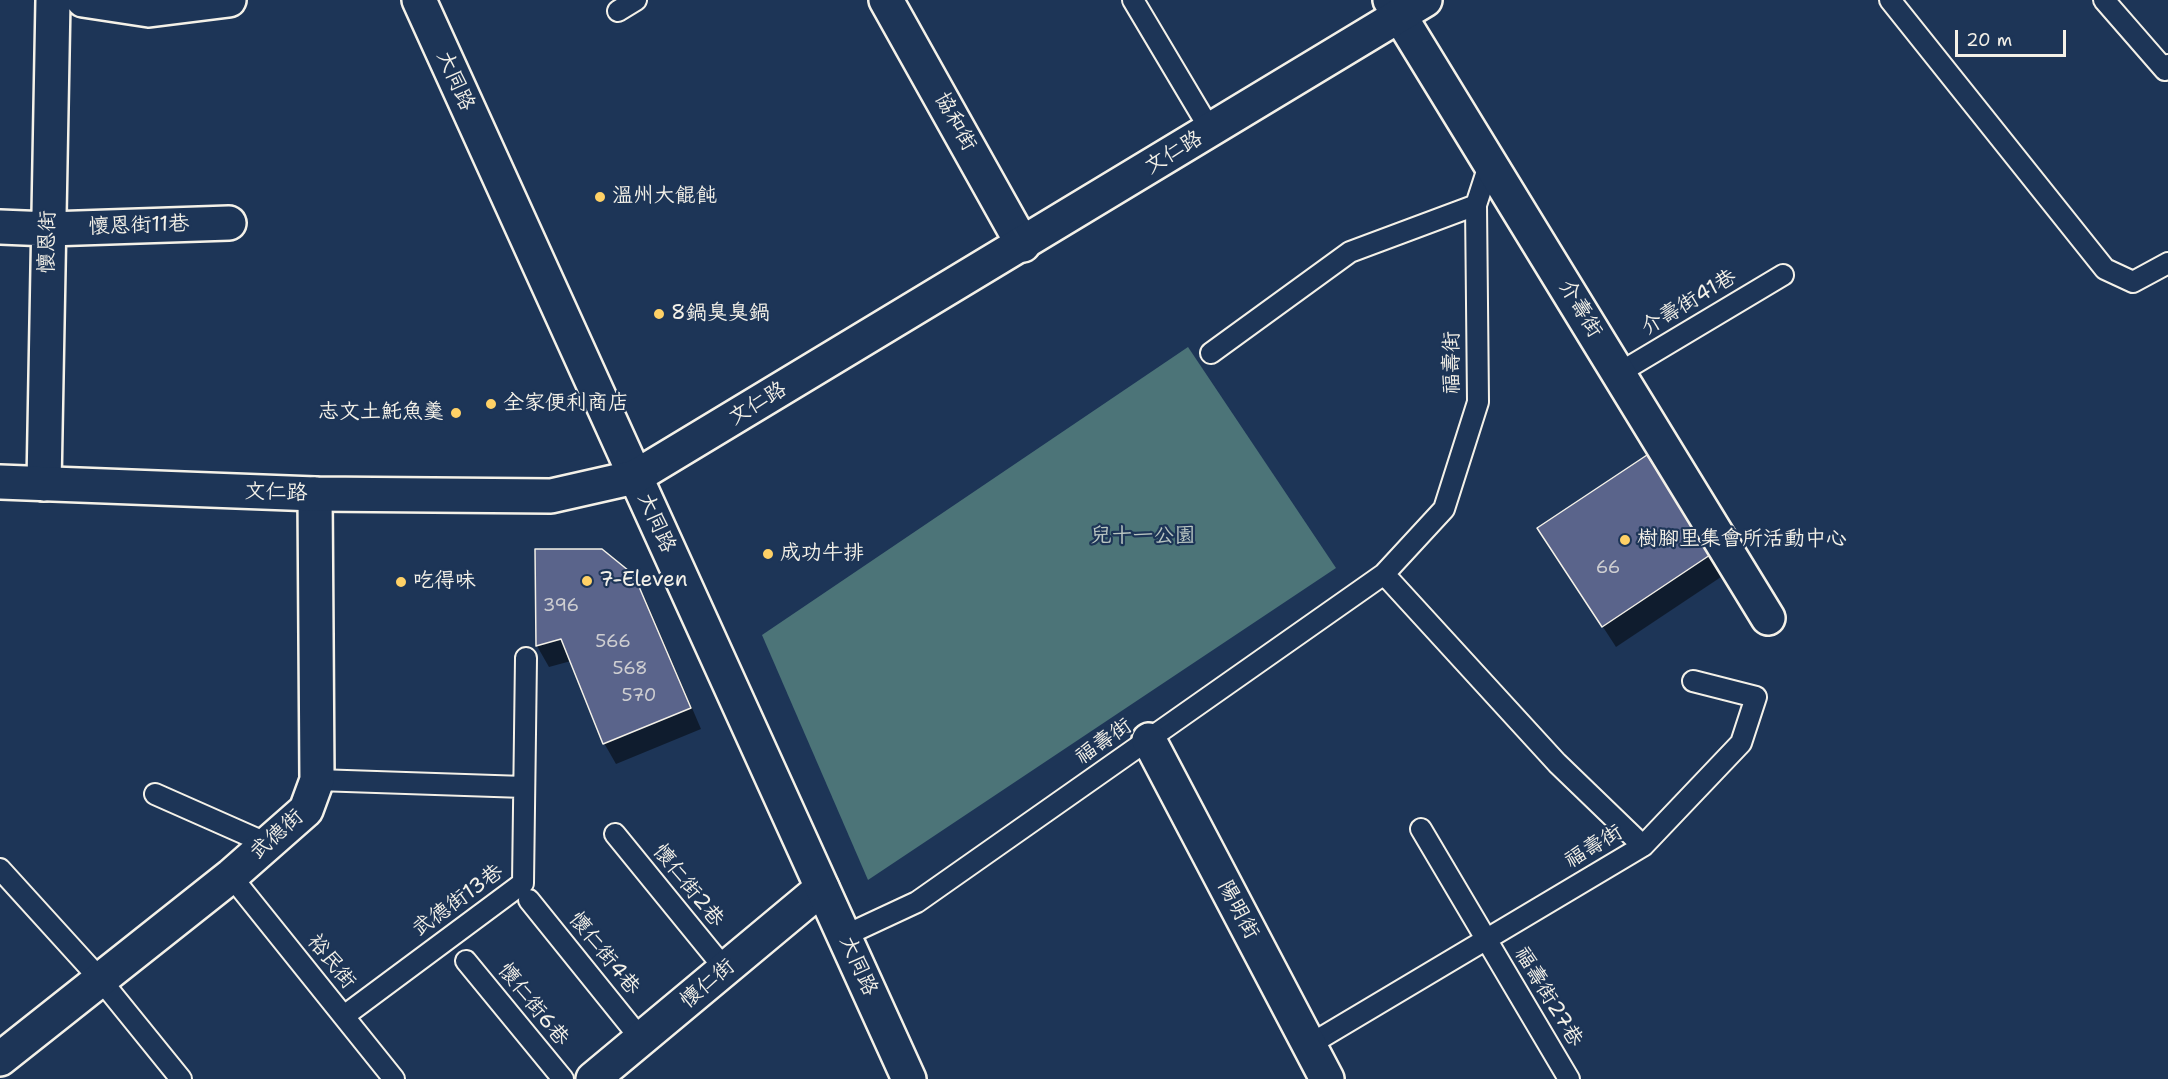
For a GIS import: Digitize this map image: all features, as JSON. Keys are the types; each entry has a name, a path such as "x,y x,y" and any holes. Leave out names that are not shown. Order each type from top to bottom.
{"street":[{"name":"懷恩街","path":"44,484 52,0"},
{"path":"83,0 149,10 229,0"},
{"name":"大同路","path":"418,0 909,1079"},
{"name":"協和街","path":"886,0 1023,245"},
{"name":"文仁路","path":"0,482 315,494 551,496 635,477 1211,131 1405,5"},
{"name":"介壽街","path":"1405,5 1490,162 1768,618"},
{"name":"懷恩街11巷","path":"0,227 49,229 229,223"},
{"name":"武德街","path":"0,1059 231,876 306,810 317,780 315,494"},
{"name":"陽明街","path":"1149,740 1327,1079"},
{"name":"懷仁街","path":"593,1079 822,888"}],"lane":[{"path":"618,11 636,0"},
{"path":"1133,0 1211,131"},
{"path":"1890,0 2105,269 2133,282 2168,263"},
{"path":"2104,0 2165,70 2168,66"},
{"name":"福壽街","path":"844,936 916,902 1384,574 1444,509 1478,402 1476,205 1490,162"},
{"path":"1211,353 1350,252 1476,205"},
{"name":"介壽街41巷","path":"1619,373 1783,275"},
{"name":"福壽街","path":"1309,1045 1643,846 1557,763 1384,574"},
{"name":"武德街13巷","path":"344,1016 523,883 526,658"},
{"path":"1643,846 1741,743 1756,697 1693,681"},
{"path":"317,780 524,787"},
{"path":"155,794 268,844"},
{"name":"福壽街27巷","path":"1421,829 1569,1079"},
{"name":"懷仁街2巷","path":"615,834 725,969"},
{"path":"0,869 100,980 181,1079"},
{"name":"裕民街","path":"231,876 394,1079"},
{"name":"懷仁街4巷","path":"529,900 641,1039"},
{"name":"懷仁街6巷","path":"466,961 563,1079"}],"green space":[{"name":"兒十一公園","path":"1188,347 1336,568 868,880 762,635"}],"building":[{"name":"樹腳里集會所活動中心","path":"1647,455 1713,553 1602,627 1537,528"},
{"path":"535,549 602,549 634,575 691,708 603,744 561,639 536,646"}],"place":[{"name":"溫州大餛飩","path":"600,197"},
{"name":"8鍋臭臭鍋","path":"659,314"},
{"name":"全家便利商店","path":"491,404"},
{"name":"志文土魠魚羹","path":"456,413"},
{"name":"樹腳里集會所活動中心","path":"1625,540"},
{"name":"成功牛排","path":"768,554"},
{"name":"7-Eleven","path":"587,581"},
{"name":"吃得味","path":"401,582"}]}
